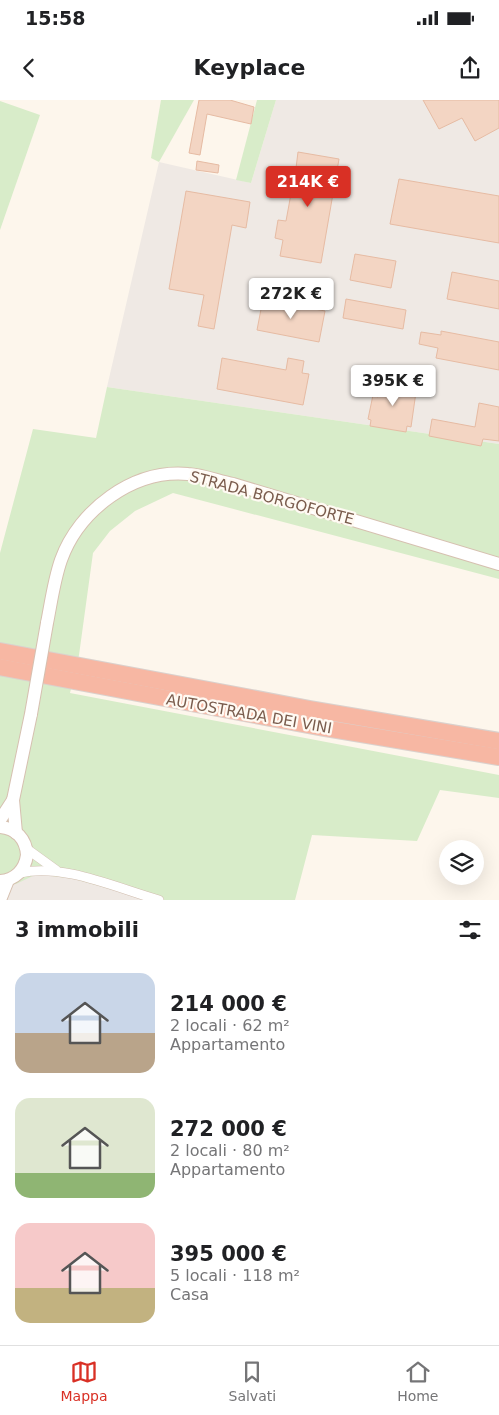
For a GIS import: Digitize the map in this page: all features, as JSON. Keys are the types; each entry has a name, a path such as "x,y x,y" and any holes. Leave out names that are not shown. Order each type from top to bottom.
{"highway":[{"name":"AUTOSTRADA DEI VINI","path":"0,651 251,699 499,741"},
{"name":"AUTOSTRADA DEI VINI","path":"0,667 324,728 499,757"},
{"path":"324,728 428,755 499,766"}],"main road":[{"name":"STRADA BORGOFORTE","path":"13,800 61,560 73,535 94,511 123,487 157,476 188,474 233,484 498,564"},
{"path":"0,820 13,800"},
{"path":"0,900 4,880 20,873 26,862 27,849 16,832 13,800"},
{"path":"0,827 16,832"}],"street":[{"path":"27,849 56,870"},
{"path":"20,873 32,870 56,870 159,900"}],"shaded area":[{"path":"276,100 499,100 499,444 107,387 159,162 251,183"},
{"path":"37,874 74,879 149,900 0,900 0,885 16,883"}],"green space":[{"path":"161,100 194,100 159,162 151,158"},
{"path":"257,100 276,100 251,183 236,180"},
{"path":"0,101 40,115 0,230"},
{"path":"107,387 499,444 499,579 173,493 135,511 110,531 93,553 79,655 70,693 499,775 499,798 440,790 417,841 312,835 295,900 149,900 74,879 37,874 16,884 0,885 0,553 33,429 96,438"}],"building":[{"path":"199,100 230,100 254,107 251,124 207,114 200,155 189,153"},
{"path":"423,100 499,100 499,128 475,141 462,118 439,129"},
{"path":"298,152 339,159 321,263 280,256 283,240 275,238 278,220 286,221 293,183 287,182 290,167 296,168"},
{"path":"197,161 219,165 218,173 196,170"},
{"path":"399,179 499,196 499,243 390,224"},
{"path":"186,191 250,202 246,228 232,225 214,329 198,326 204,295 169,289"},
{"path":"355,254 396,261 391,288 350,280"},
{"path":"452,272 499,281 499,309 447,299"},
{"path":"263,299 325,311 319,342 257,330"},
{"path":"346,299 406,310 403,329 343,318"},
{"path":"441,331 499,342 499,370 436,358 438,348 419,344 421,332 441,335"},
{"path":"222,358 286,370 288,358 304,361 302,373 309,374 303,405 217,389"},
{"path":"394,376 406,379 404,390 416,392 411,427 407,426 406,432 370,426 371,420 368,419 373,395 378,397 380,385 392,387"},
{"path":"479,403 499,407 499,441 483,439 481,446 429,436 432,419 475,427"}]}
